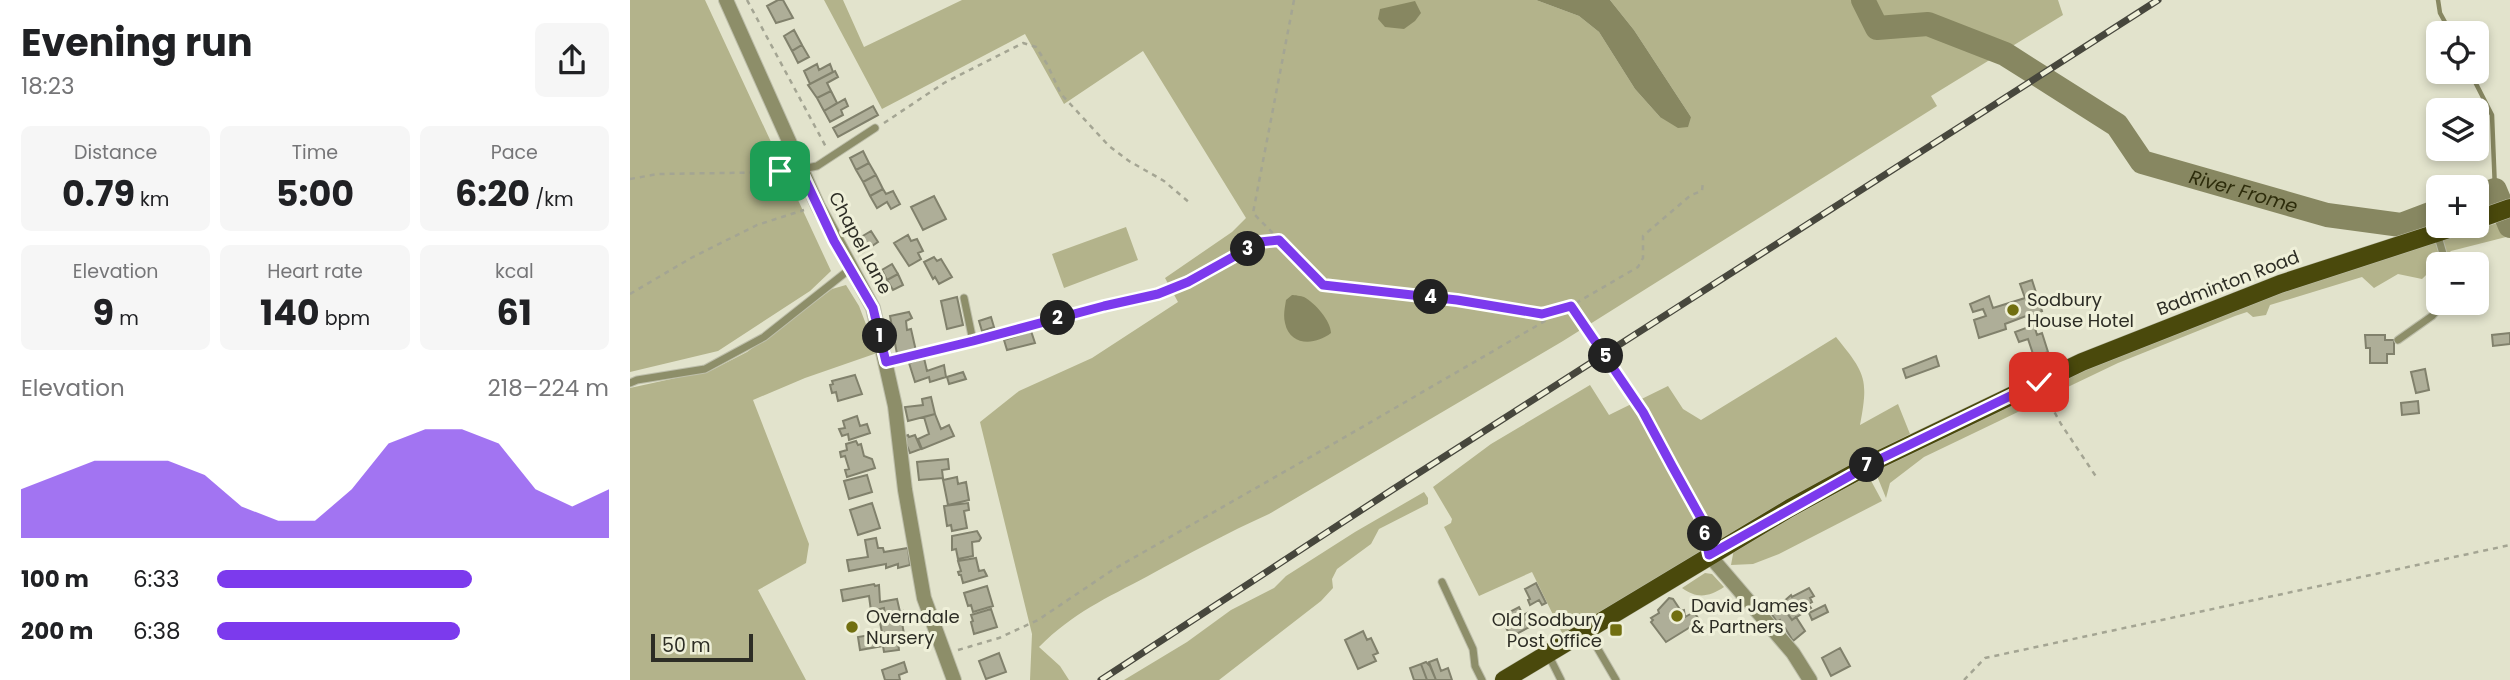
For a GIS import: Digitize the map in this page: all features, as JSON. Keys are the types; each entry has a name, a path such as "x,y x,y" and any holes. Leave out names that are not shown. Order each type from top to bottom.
{"main road":[{"path":"2489,216 2510,208"},
{"name":"Badminton Road","path":"1504,680 1709,555 1880,459 2039,382 2082,362 2280,284 2426,237"}],"street":[{"name":"Chapel Lane","path":"726,0 818,206 873,308 886,362 924,598 954,680"},
{"path":"1709,555 1793,653 1810,680"}],"lane":[{"path":"802,171 817,166 875,128"},
{"path":"630,383 705,369 764,337 850,269"},
{"path":"964,298 973,341"},
{"path":"2398,340 2432,315"},
{"path":"886,362 987,337"},
{"path":"1442,582 1473,649 1475,666 1482,680"},
{"path":"1587,631 1616,680"},
{"path":"1548,655 1561,680"}],"path":[{"path":"747,0 828,152"},
{"path":"1294,0 1253,213 1323,285 1457,300 1542,314 1571,306"},
{"path":"875,128 944,83 1023,43 1036,47 1061,94 1109,146 1164,181 1191,204"},
{"path":"630,179 659,174 802,171"},
{"path":"944,654 999,638 1038,620 1114,569 1638,267 1643,258 1643,236 1691,195 1702,191 1703,181"},
{"path":"630,294 691,258 757,225 818,206"},
{"path":"987,337 1176,288 1260,242 1279,240"},
{"path":"1571,306 1643,412 1702,520 1709,555"},
{"path":"2039,382 2061,424 2097,478"},
{"path":"1964,680 1985,658 2510,545"}],"shaded area":[{"path":"630,0 705,0 831,271 810,291 718,351 630,372"},
{"path":"824,0 843,0 864,47 962,0 1536,0 1579,16 1599,32 1635,89 1660,117 1691,117 1634,30 1610,0 2058,0 2063,15 1931,96 1937,106 1563,341 1269,514 1078,615 1039,647 1060,666 1069,680 1030,680 1032,634 980,422 1019,391 1092,358 1178,302 1165,278 1232,232 1246,218 1143,51 1064,104 1025,34 882,109"},
{"path":"1536,0 1610,0 1634,30 1691,117 1688,127 1678,128 1660,117 1635,89 1599,32 1579,16"},
{"path":"1415,1 1421,13 1404,29 1385,27 1378,19 1380,9"},
{"path":"2510,219 2510,236 2450,252 2426,252 2426,275 2422,279 2398,274 2374,288 2362,277 2270,305 2266,315 2253,317 2247,312 2235,316 2118,363 2049,396 2045,386 2114,355 2285,290 2450,238 2489,238 2489,226"},
{"path":"1126,227 1138,260 1064,288 1052,254"},
{"path":"846,285 859,306 877,353 805,378 753,400 809,544 806,563 758,590 806,680 630,680 630,388 712,370 747,352 832,289"},
{"path":"1292,295 1304,297 1317,308 1328,323 1331,333 1318,340 1304,342 1292,336 1284,317 1286,300"},
{"path":"1836,337 1859,368 1862,377 1864,396 1860,425 1898,404 1910,434 1839,472 1591,620 1562,633 1532,572 1479,596 1444,527 1451,523 1452,519 1433,487 1491,444 1590,385 1609,415 1668,386 1683,409 1701,420"},
{"path":"2037,390 2043,400 1924,457 1890,483 1886,498 1875,471"},
{"path":"1869,477 1882,501 1779,554 1753,564 1731,565 1734,549"},
{"path":"1424,492 1428,504 1379,529 1371,544 1337,569 1332,579 1333,588 1321,601 1219,680 1124,680 1187,642 1231,610 1274,588 1286,576 1355,532"},
{"path":"1705,573 1712,574 1724,587 1703,595 1693,594 1682,588"}],"building":[{"path":"783,0 793,18 776,23 767,6"},
{"path":"794,30 802,45 792,51 784,36"},
{"path":"802,45 809,57 798,63 792,51"},
{"path":"817,64 819,70 830,64 833,72 810,84 804,71"},
{"path":"835,71 838,77 827,83 831,91 817,98 808,85"},
{"path":"831,91 837,103 824,111 817,98"},
{"path":"845,99 848,106 841,110 843,115 830,122 824,111"},
{"path":"873,106 878,115 838,137 833,128"},
{"path":"863,151 869,163 856,170 850,158"},
{"path":"869,163 876,175 863,182 856,170"},
{"path":"876,175 883,189 870,196 863,182"},
{"path":"883,189 886,194 893,191 900,204 891,209 887,202 877,208 870,196"},
{"path":"934,196 946,219 923,230 911,207"},
{"path":"871,231 878,242 863,252 856,240"},
{"path":"908,235 911,241 917,239 923,251 918,253 921,259 909,266 894,243"},
{"path":"934,257 937,261 941,259 952,277 939,284 935,277 933,279 924,262"},
{"path":"892,264 898,274 887,280 882,270"},
{"path":"898,274 903,285 893,290 887,280"},
{"name":"Sodbury House Hotel","path":"2032,280 2042,311 2030,315 2027,319 2026,316 2005,324 2006,329 1979,338 1974,320 1986,316 1983,309 1973,312 1970,304 1989,296 1993,308 2025,298 2020,284"},
{"path":"957,297 963,325 947,329 941,301"},
{"path":"909,312 912,318 906,321 907,330 911,329 916,351 897,354 890,316"},
{"path":"991,317 994,327 982,331 979,321"},
{"path":"2034,325 2037,335 2042,333 2048,352 2034,357 2028,339 2019,342 2015,332"},
{"path":"1031,331 1035,343 1007,350 1004,340"},
{"path":"2510,333 2510,344 2493,346 2492,335"},
{"path":"2365,335 2385,335 2385,340 2394,340 2394,354 2387,354 2387,363 2370,363 2370,348 2366,348"},
{"path":"1936,356 1939,366 1906,378 1903,369"},
{"path":"924,358 927,371 944,365 946,377 930,382 929,377 915,382 909,363"},
{"path":"2425,369 2429,390 2416,393 2411,372"},
{"path":"963,372 966,379 949,384 947,377"},
{"path":"855,375 862,394 838,401 836,392 832,393 832,381"},
{"path":"931,397 935,414 908,421 905,407 923,405 922,399"},
{"path":"2418,401 2419,413 2402,415 2401,403"},
{"path":"935,414 941,429 949,425 954,436 922,449 918,439 929,434 924,417"},
{"path":"857,416 860,426 867,424 870,433 849,440 848,434 842,436 839,429 845,428 843,421"},
{"path":"915,435 921,449 910,453 903,437"},
{"path":"856,441 858,445 861,444 864,456 872,459 875,468 847,477 845,470 849,469 845,456 841,457 840,452 847,450 846,444"},
{"path":"948,459 949,469 942,470 943,478 919,480 917,462"},
{"path":"867,475 872,492 849,499 844,481"},
{"path":"957,477 958,484 966,482 969,500 948,505 943,480"},
{"path":"872,503 880,528 858,535 850,510"},
{"path":"968,503 969,510 964,511 967,528 952,531 951,525 947,526 944,506"},
{"path":"977,531 981,538 972,542 973,556 958,559 956,549 952,550 952,536"},
{"path":"876,538 878,548 883,548 884,552 908,548 910,565 898,568 898,564 886,568 886,564 849,571 847,560 868,557 865,540"},
{"path":"976,558 979,571 984,570 987,576 963,583 958,572 961,571 958,561"},
{"path":"1536,583 1546,603 1542,605 1539,600 1530,605 1525,589"},
{"path":"879,585 880,602 897,599 900,612 903,611 904,616 901,617 904,634 897,635 899,650 884,652 883,646 860,650 858,637 882,633 879,617 885,616 884,608 871,611 869,596 843,601 841,590"},
{"path":"987,586 993,606 973,612 964,593"},
{"path":"1809,588 1814,596 1808,604 1811,608 1792,620 1781,604 1791,595 1792,597"},
{"path":"1669,598 1673,599 1681,611 1684,610 1685,617 1694,612 1700,621 1666,642 1651,622 1651,618 1659,613 1658,610"},
{"path":"1825,605 1828,612 1812,620 1809,613"},
{"path":"1782,606 1792,620 1796,617 1805,631 1793,641 1780,620 1777,622 1771,613"},
{"path":"1519,607 1523,615 1529,612 1535,624 1511,637 1500,617"},
{"path":"991,609 997,627 974,634 971,615"},
{"path":"1363,631 1367,640 1371,638 1378,653 1373,655 1376,661 1358,669 1345,640"},
{"path":"1840,648 1850,666 1831,676 1822,658"},
{"path":"999,653 1006,672 986,679 979,661"},
{"path":"1437,659 1441,671 1448,668 1452,680 1436,680 1429,662"},
{"path":"904,662 907,672 899,675 900,680 885,680 882,670"},
{"path":"1426,662 1436,680 1427,680 1421,664"},
{"path":"1421,664 1427,680 1414,680 1410,668"}],"waterway":[{"name":"River Frome","path":"1863,0 1877,28 1928,24 2005,54 2117,125 2142,162 2327,215 2401,225 2426,216"},
{"path":"2438,0 2444,21"},
{"path":"2476,84 2492,115 2495,190"},
{"name":"River Frome","path":"2489,192 2495,190 2510,226"}],"railway":[{"path":"1101,680 1392,490 2158,0"}],"place":[{"name":"Sodbury House Hotel","path":"2013,310"},
{"name":"David James & Partners","path":"1677,616"},
{"name":"Overndale Nursery","path":"852,627"},
{"name":"Old Sodbury Post Office","path":"1616,630"}],"route":[{"path":"780,171 802,173 834,241 873,308 886,362 1158,294 1188,282 1260,242 1273,240 1279,240 1323,285 1457,300 1542,314 1571,306 1643,412 1702,520 1709,555 1880,459 2039,382"}]}
